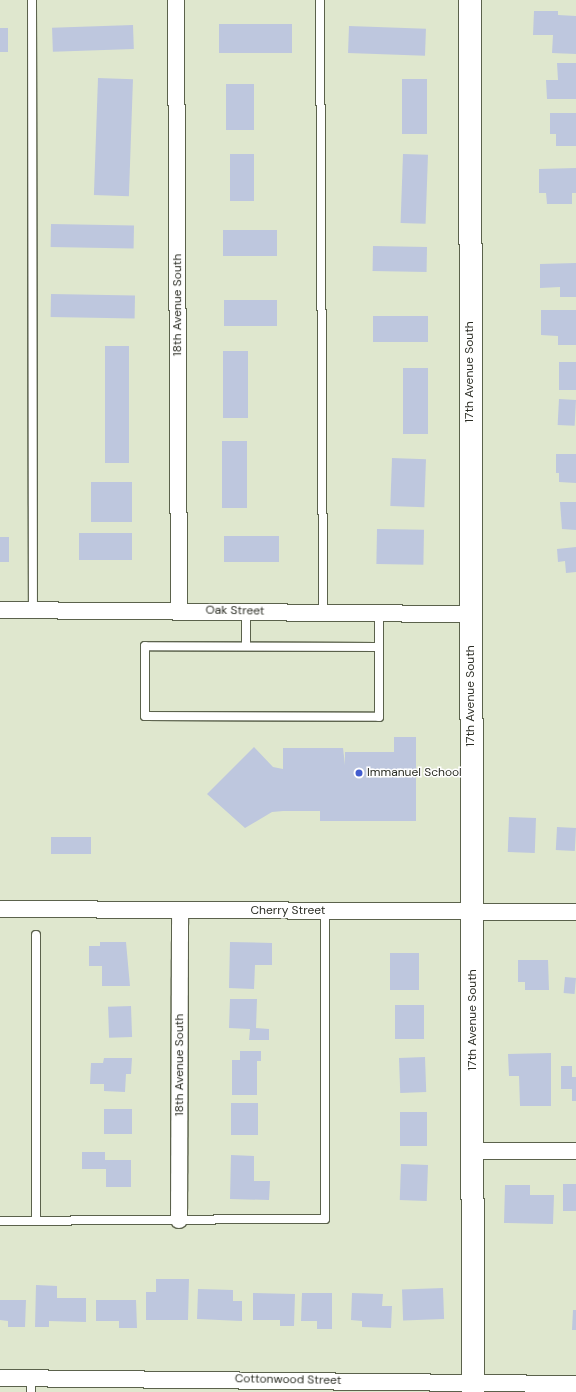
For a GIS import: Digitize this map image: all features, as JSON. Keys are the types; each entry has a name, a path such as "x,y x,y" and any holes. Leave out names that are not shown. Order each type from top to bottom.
{"street":[{"name":"18th Avenue South","path":"176,0 179,611"},
{"name":"17th Avenue South","path":"470,0 470,614 473,912 473,1387"},
{"name":"Oak Street","path":"0,610 470,614"},
{"name":"Cherry Street","path":"0,909 576,912"},
{"name":"18th Avenue South","path":"179,1220 180,911"},
{"path":"473,1151 576,1151"},
{"name":"Cottonwood Street","path":"0,1378 31,1385 473,1387 576,1384"}],"lane":[{"path":"32,0 33,610"},
{"path":"320,0 323,612"},
{"path":"246,611 246,646"},
{"path":"379,613 379,647 379,717 145,716 145,646 379,647"},
{"path":"0,1221 325,1219 325,911"},
{"path":"36,935 36,1221"}],"building":[{"path":"534,11 558,11 558,15 576,16 576,54 552,53 553,35 533,35"},
{"path":"219,24 292,24 292,53 219,53"},
{"path":"133,25 134,49 53,52 52,28"},
{"path":"349,26 426,29 425,56 348,53"},
{"path":"0,28 8,28 8,52 0,52"},
{"path":"557,63 576,63 576,99 547,99 546,80 558,80"},
{"path":"98,78 133,79 129,196 94,195"},
{"path":"402,79 427,79 427,134 402,134"},
{"path":"226,84 254,84 254,130 226,130"},
{"path":"550,113 576,113 576,146 556,146 556,134 550,134"},
{"path":"230,154 254,154 254,201 230,201"},
{"path":"403,154 428,155 426,224 401,223"},
{"path":"576,168 576,193 572,193 572,204 547,204 546,193 539,193 539,169"},
{"path":"51,224 134,225 134,248 51,247"},
{"path":"223,230 277,230 277,256 223,256"},
{"path":"373,246 427,247 427,272 373,271"},
{"path":"576,263 576,297 560,297 560,287 540,288 540,264"},
{"path":"51,294 135,295 135,318 51,317"},
{"path":"224,300 277,300 277,326 224,326"},
{"path":"541,310 576,310 576,345 558,345 558,336 541,335"},
{"path":"373,316 428,316 428,342 373,342"},
{"path":"105,346 129,346 129,463 105,463"},
{"path":"223,351 248,351 248,418 223,418"},
{"path":"559,362 576,362 576,390 559,390"},
{"path":"403,368 428,368 428,434 403,434"},
{"path":"559,399 576,400 575,426 558,425"},
{"path":"222,441 247,441 247,508 222,508"},
{"path":"556,454 576,454 576,483 559,482 559,473 556,473"},
{"path":"392,458 426,459 424,507 390,506"},
{"path":"91,482 132,482 132,522 91,522"},
{"path":"560,502 576,502 576,530 562,529"},
{"path":"377,529 424,530 423,565 376,564"},
{"path":"79,533 132,533 132,560 79,560"},
{"path":"224,536 279,536 279,562 224,562"},
{"path":"0,537 9,537 9,562 0,562"},
{"path":"576,547 576,572 566,573 565,561 558,562 557,549"},
{"path":"394,737 416,737 416,821 320,821 320,811 283,811 272,812 245,828 207,794 254,747 273,767 283,769 283,748 343,748 345,765 345,752 394,752"},
{"path":"509,817 536,818 535,853 508,852"},
{"path":"557,827 576,828 575,851 556,850"},
{"path":"51,837 91,837 91,854 51,854"},
{"path":"100,942 126,942 130,986 102,986 102,966 89,966 89,946 100,946"},
{"path":"230,942 272,943 272,965 255,965 254,989 229,988"},
{"path":"390,953 419,953 419,990 390,990"},
{"path":"518,960 548,960 549,990 525,990 525,982 518,982"},
{"path":"565,977 576,978 575,994 564,993"},
{"path":"230,999 257,999 256,1028 269,1029 269,1040 249,1040 250,1029 229,1028"},
{"path":"395,1005 424,1005 424,1039 395,1039"},
{"path":"131,1006 132,1037 109,1038 108,1007"},
{"path":"240,1051 261,1051 261,1061 257,1061 257,1095 232,1095 232,1060 240,1060"},
{"path":"551,1053 551,1106 520,1106 519,1076 509,1076 508,1054"},
{"path":"425,1057 426,1092 400,1093 399,1058"},
{"path":"104,1058 132,1058 131,1074 126,1074 125,1092 104,1091 104,1084 90,1084 91,1063 103,1063"},
{"path":"561,1066 572,1066 572,1077 576,1077 576,1101 572,1101 572,1089 561,1089"},
{"path":"231,1103 258,1103 258,1135 231,1135"},
{"path":"104,1109 132,1109 132,1134 104,1134"},
{"path":"400,1112 427,1112 427,1146 400,1146"},
{"path":"82,1152 105,1152 105,1160 131,1160 131,1187 106,1187 106,1169 82,1169"},
{"path":"231,1155 254,1156 254,1181 270,1181 269,1200 230,1199"},
{"path":"401,1164 428,1165 427,1201 400,1200"},
{"path":"563,1184 576,1184 576,1211 563,1211"},
{"path":"505,1185 530,1185 530,1195 554,1195 553,1224 504,1223"},
{"path":"156,1279 189,1279 188,1320 146,1320 146,1292 156,1292"},
{"path":"36,1285 57,1286 57,1298 86,1298 86,1322 49,1321 49,1327 35,1327"},
{"path":"443,1288 444,1319 403,1320 402,1289"},
{"path":"198,1289 233,1290 233,1301 242,1301 242,1321 197,1319"},
{"path":"253,1293 295,1294 294,1326 280,1326 280,1320 253,1320"},
{"path":"302,1293 332,1293 332,1329 317,1329 317,1321 301,1321"},
{"path":"352,1293 383,1294 382,1306 392,1306 391,1328 362,1327 362,1321 351,1320"},
{"path":"0,1300 26,1300 25,1327 8,1327 8,1321 0,1320"},
{"path":"96,1300 136,1300 137,1328 119,1328 119,1321 96,1321"},
{"path":"573,1310 576,1310 576,1330 572,1330"}],"place":[{"name":"Immanuel School","path":"359,773"}]}
